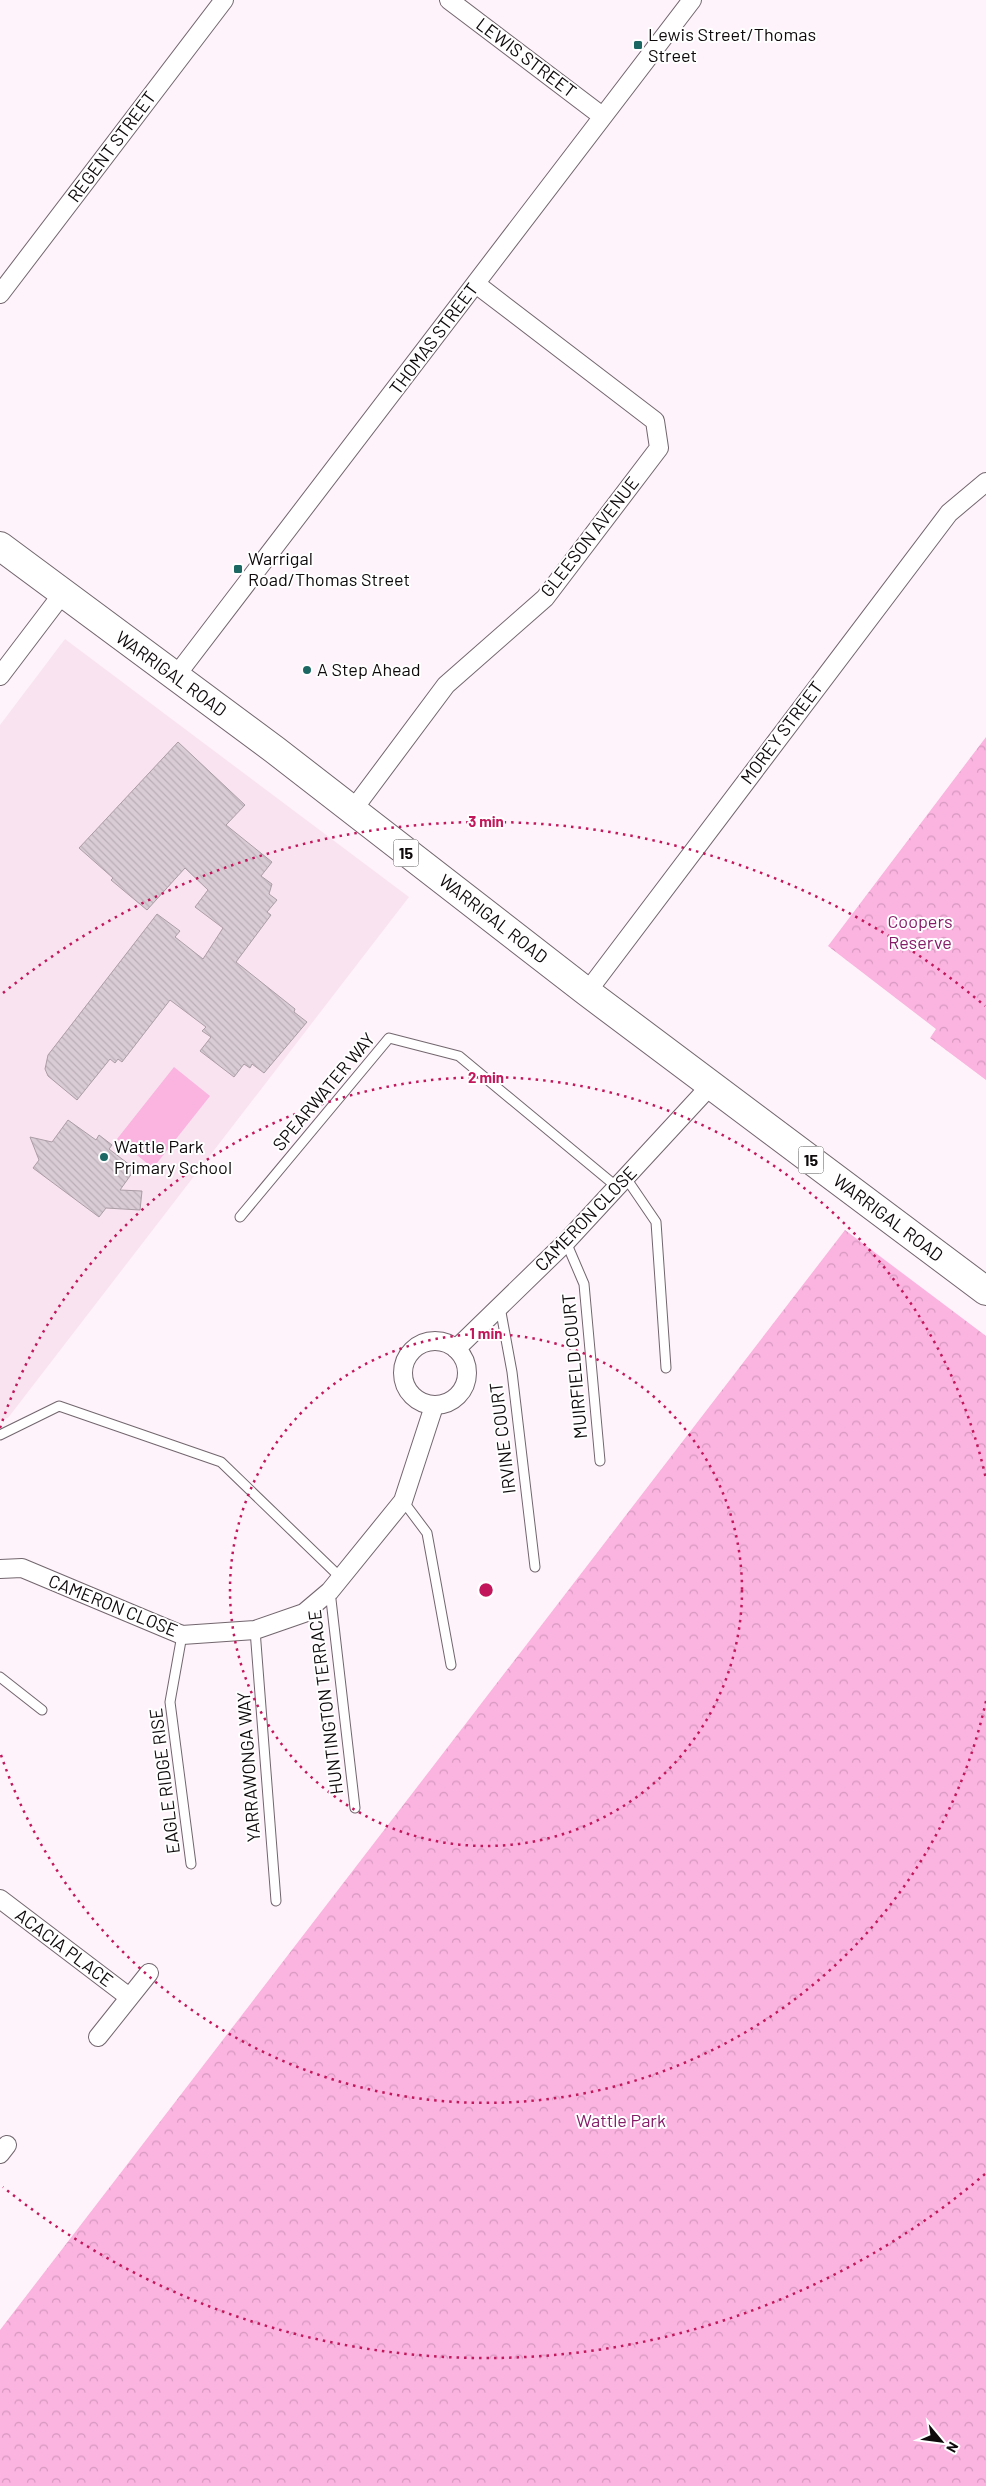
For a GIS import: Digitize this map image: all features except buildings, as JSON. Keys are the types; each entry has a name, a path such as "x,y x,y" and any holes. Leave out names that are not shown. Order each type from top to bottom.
{"main road":[{"name":"WARRIGAL ROAD","path":"0,546 175,678 275,750 586,992 986,1292"}],"street":[{"name":"REGENT STREET","path":"0,294 224,0"},
{"name":"LEWIS STREET","path":"449,0 602,116"},
{"name":"THOMAS STREET","path":"175,678 692,0"},
{"name":"GLEESON AVENUE","path":"352,811 446,685 545,598 659,448 655,421 476,284"},
{"name":"MOREY STREET","path":"586,992 949,514 986,482"},
{"path":"0,676 63,593"},
{"name":"CAMERON CLOSE","path":"456,1349 566,1242 711,1086"},
{"path":"426,1342 447,1343 456,1349 467,1365 466,1385 453,1401 434,1406 425,1404 410,1394 405,1385 403,1367 408,1356 416,1347 426,1342"},
{"name":"CAMERON CLOSE","path":"0,1569 22,1568 182,1635 255,1630 304,1613 336,1585 403,1501 434,1406"},
{"name":"ACACIA PLACE","path":"0,1900 129,1997"},
{"name":"ACACIA PLACE","path":"98,2037 149,1973"}],"lane":[{"name":"SPEARWATER WAY","path":"240,1218 389,1038 459,1056 622,1182"},
{"path":"622,1182 656,1222 666,1368"},
{"name":"MUIRFIELD COURT","path":"566,1242 584,1284 600,1461"},
{"name":"IRVINE COURT","path":"500,1307 512,1372 535,1567"},
{"path":"0,1435 59,1406 221,1462 336,1585"},
{"path":"403,1501 428,1533 451,1665"},
{"name":"HUNTINGTON TERRACE","path":"336,1585 355,1808"},
{"name":"YARRAWONGA WAY","path":"255,1630 276,1901"},
{"name":"EAGLE RIDGE RISE","path":"182,1635 170,1702 191,1864"},
{"path":"0,1677 42,1710"}],"shaded area":[{"name":"Wattle Park Primary School","path":"65,639 409,897 8,1418 0,1420 0,725"}],"green space":[{"name":"Coopers Reserve","path":"986,737 986,1080 930,1038 936,1029 828,946"},
{"path":"174,1067 210,1096 153,1168 117,1139"},
{"name":"Wattle Park","path":"845,1230 986,1336 986,2486 0,2486 0,2330"}],"place":[{"name":"Lewis Street/Thomas Street","path":"638,45"},
{"name":"Warrigal Road/Thomas Street","path":"238,569"},
{"name":"A Step Ahead","path":"307,670"},
{"name":"Wattle Park Primary School","path":"104,1157"}]}
